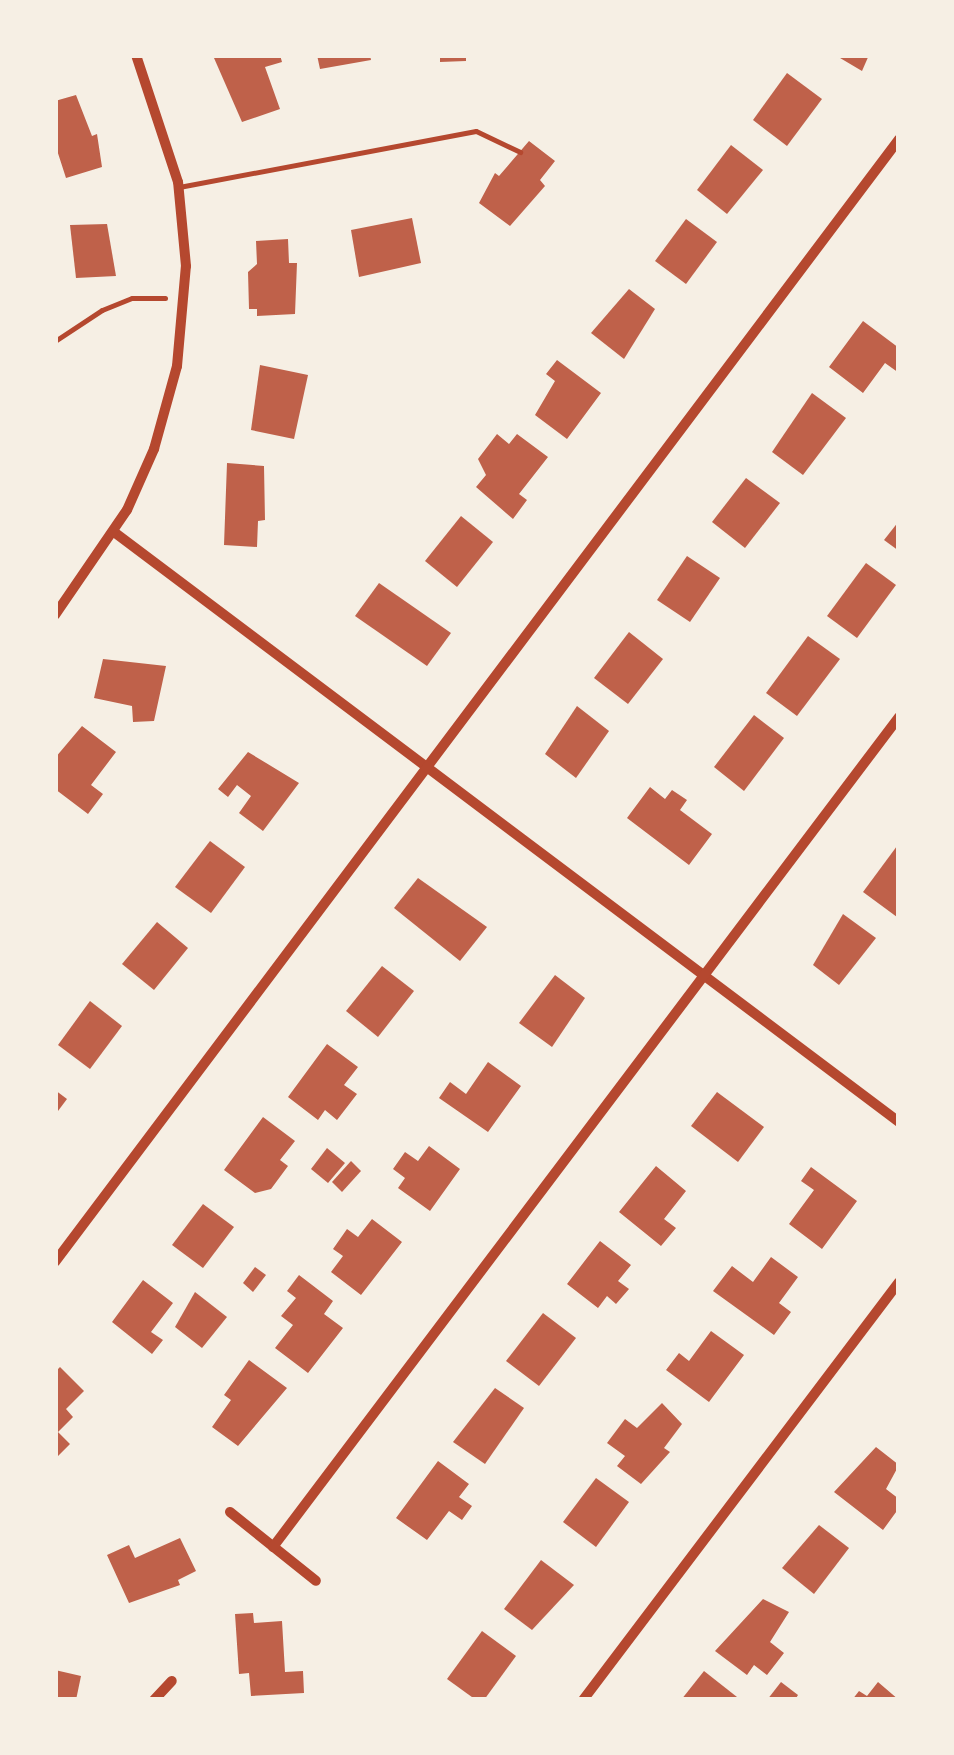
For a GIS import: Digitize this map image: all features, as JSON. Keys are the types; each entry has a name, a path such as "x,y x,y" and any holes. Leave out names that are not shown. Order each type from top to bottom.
{"street":[{"path":"55,614 114,532 154,449 177,366 185,298 179,187 136,55"},
{"path":"55,1262 899,139"},
{"path":"114,532 899,1122"},
{"path":"273,1547 899,716"},
{"path":"584,1700 899,1282"},
{"path":"230,1512 316,1581"},
{"path":"154,1700 172,1682"}],"lane":[{"path":"179,187 476,131 520,152"}],"path":[{"path":"55,341 132,298 185,298"}],"building":[{"path":"280,55 282,62 265,67 280,109 242,122 214,58"},
{"path":"317,55 370,55 371,60 320,69"},
{"path":"440,55 466,55 466,61 440,62"},
{"path":"835,55 869,55 862,71"},
{"path":"787,73 822,99 787,146 753,120"},
{"path":"76,95 92,136 97,134 102,167 66,178 55,144 55,101"},
{"path":"529,141 555,161 540,180 545,186 510,226 479,203 495,173 499,176"},
{"path":"731,145 763,170 727,214 697,190"},
{"path":"412,218 421,263 359,277 351,230"},
{"path":"686,219 717,242 686,284 655,261"},
{"path":"107,224 116,276 76,278 70,225"},
{"path":"288,239 289,263 297,263 295,314 257,316 257,309 249,309 248,272 257,264 256,241"},
{"path":"629,289 655,309 624,359 591,333"},
{"path":"863,321 899,348 899,373 885,363 863,393 829,367"},
{"path":"557,360 601,393 567,439 535,415 555,381 546,374"},
{"path":"260,365 308,375 294,439 251,430"},
{"path":"812,393 846,418 803,475 772,452"},
{"path":"497,434 509,444 517,434 548,457 519,494 527,500 513,519 476,487 486,475 478,459"},
{"path":"227,463 264,466 265,520 258,521 257,547 224,545"},
{"path":"746,478 780,503 745,548 712,522"},
{"path":"461,516 493,542 457,587 425,561"},
{"path":"899,521 899,551 884,540"},
{"path":"687,556 720,578 690,622 657,600"},
{"path":"866,563 896,585 857,638 827,616"},
{"path":"379,583 451,633 427,666 355,616"},
{"path":"629,632 663,659 628,704 594,678"},
{"path":"808,636 840,659 797,716 766,693"},
{"path":"103,659 166,666 154,721 133,722 132,706 94,698"},
{"path":"577,706 609,731 576,778 545,754"},
{"path":"754,715 784,738 744,791 714,767"},
{"path":"82,726 116,752 91,785 103,794 88,814 55,789 55,758"},
{"path":"248,752 299,783 263,831 239,813 251,796 237,785 228,797 218,789"},
{"path":"650,787 665,799 672,790 687,800 680,810 712,834 689,865 627,818"},
{"path":"210,841 245,867 211,913 175,887"},
{"path":"899,847 897,917 863,892"},
{"path":"418,878 487,927 460,961 394,908"},
{"path":"843,914 876,938 839,985 813,965"},
{"path":"157,922 188,948 154,990 122,964"},
{"path":"382,966 414,991 378,1037 346,1011"},
{"path":"555,975 585,998 552,1047 519,1023"},
{"path":"90,1001 122,1026 90,1069 58,1045"},
{"path":"327,1044 358,1067 344,1085 357,1094 337,1120 325,1110 318,1120 288,1097"},
{"path":"488,1062 521,1086 488,1132 439,1098 450,1082 466,1094"},
{"path":"55,1090 67,1099 55,1115"},
{"path":"717,1092 764,1127 738,1162 691,1126"},
{"path":"263,1117 295,1141 280,1160 288,1166 271,1189 255,1193 224,1170"},
{"path":"429,1146 460,1169 430,1211 398,1188 405,1178 393,1169 405,1152 418,1161"},
{"path":"327,1148 345,1163 328,1183 311,1169"},
{"path":"351,1161 361,1171 342,1192 332,1182"},
{"path":"656,1166 686,1191 664,1219 676,1228 661,1246 619,1212"},
{"path":"811,1167 857,1201 822,1249 789,1224 814,1190 801,1181"},
{"path":"203,1204 234,1227 203,1268 172,1245"},
{"path":"372,1219 402,1242 361,1295 331,1272 343,1256 333,1249 347,1229 358,1237"},
{"path":"600,1241 631,1265 618,1281 629,1289 616,1304 607,1296 598,1308 567,1284"},
{"path":"771,1257 798,1277 779,1303 791,1312 774,1335 713,1291 732,1266 753,1282"},
{"path":"255,1267 266,1275 253,1292 243,1283"},
{"path":"299,1275 333,1301 324,1314 343,1328 308,1373 275,1348 293,1325 281,1316 296,1298 287,1291"},
{"path":"143,1280 173,1303 151,1332 163,1340 152,1354 112,1322"},
{"path":"195,1292 227,1317 202,1348 175,1327"},
{"path":"543,1313 576,1338 539,1386 506,1361"},
{"path":"711,1331 744,1355 709,1402 666,1370 679,1353 689,1361"},
{"path":"249,1360 287,1388 238,1446 212,1427 231,1400 224,1395"},
{"path":"60,1367 84,1391 66,1409 73,1417 58,1432 70,1444 55,1459 55,1372"},
{"path":"495,1388 524,1408 485,1464 453,1442"},
{"path":"662,1403 682,1424 664,1448 670,1452 641,1484 617,1466 625,1456 607,1443 625,1419 637,1428"},
{"path":"876,1447 899,1465 886,1489 899,1499 899,1508 883,1530 834,1492"},
{"path":"438,1461 469,1484 459,1497 472,1506 462,1520 449,1511 427,1540 396,1518"},
{"path":"596,1478 629,1502 596,1547 563,1522"},
{"path":"819,1525 849,1548 814,1594 782,1568"},
{"path":"180,1538 196,1571 178,1580 180,1585 129,1603 107,1555 129,1545 135,1558"},
{"path":"541,1560 574,1585 532,1630 504,1609"},
{"path":"763,1599 789,1612 770,1642 784,1653 767,1675 754,1665 747,1675 715,1651"},
{"path":"253,1613 254,1623 282,1621 285,1672 303,1671 304,1693 251,1696 249,1673 239,1674 235,1614"},
{"path":"482,1631 516,1656 484,1700 476,1700 447,1679"},
{"path":"55,1670 81,1676 76,1700 55,1700"},
{"path":"704,1671 737,1697 681,1700"},
{"path":"781,1682 798,1695 795,1700 767,1700"},
{"path":"878,1682 899,1700 852,1700 859,1691 867,1696"}]}
